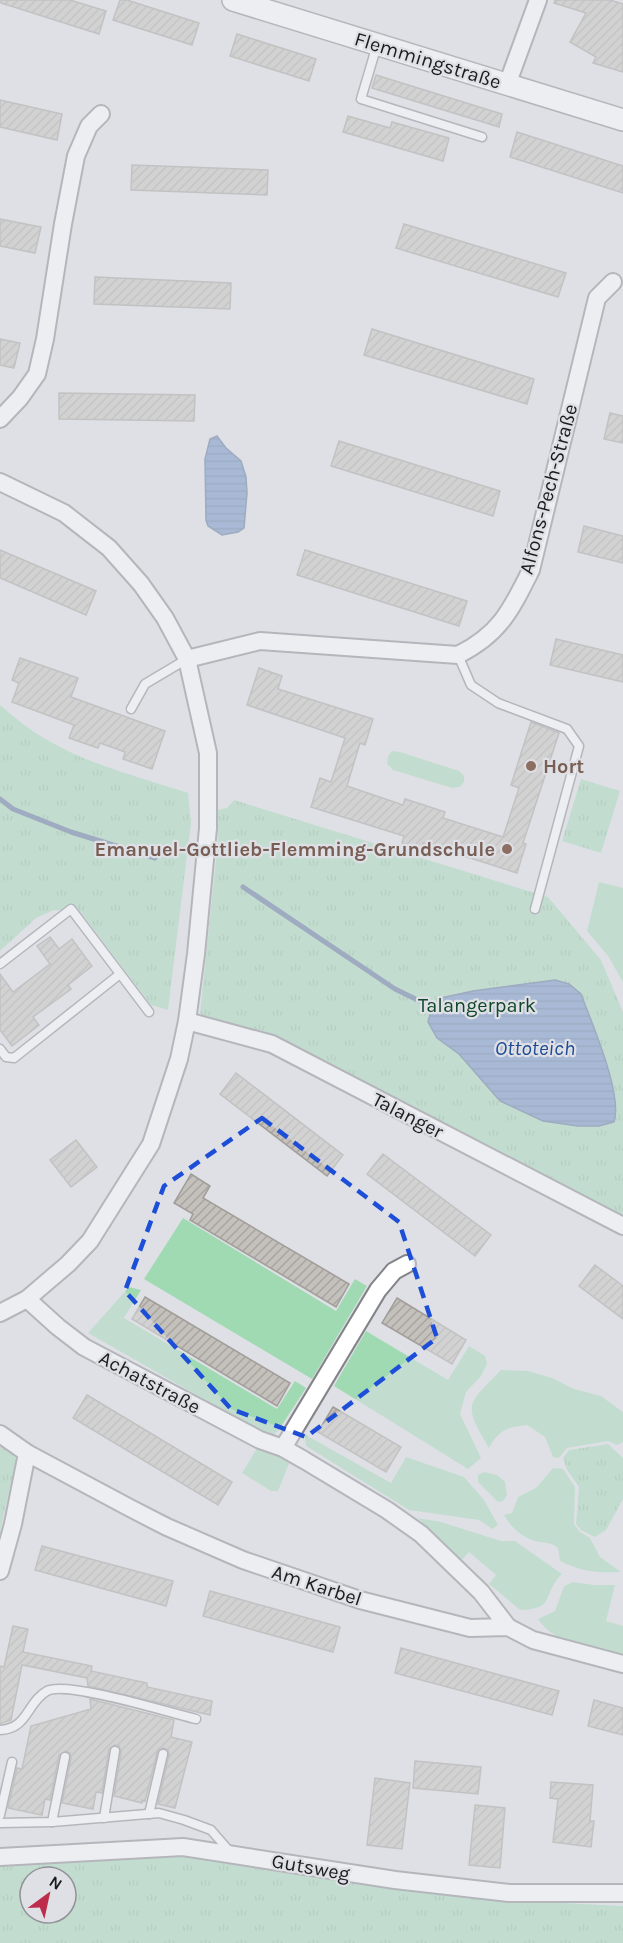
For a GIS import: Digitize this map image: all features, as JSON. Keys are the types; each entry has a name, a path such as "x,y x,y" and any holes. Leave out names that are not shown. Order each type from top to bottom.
{"street":[{"name":"Flemmingstraße","path":"233,0 623,120"},
{"path":"507,85 538,0"},
{"path":"0,419 20,398 37,374 76,156 89,126 101,114"},
{"name":"Alfons-Pech-Straße","path":"458,655 476,646 501,624 531,570 597,298 613,282"},
{"path":"0,482 64,513 109,548 141,584 165,618 187,659 208,753 208,828 187,1021 179,1059 149,1146 90,1241 68,1264 27,1299 0,1313"},
{"path":"187,659 260,641 458,655"},
{"name":"Talanger","path":"187,1021 272,1044 623,1226"},
{"path":"283,1448 378,1290 394,1271 407,1264"},
{"name":"Achatstraße","path":"27,1299 84,1347 260,1440 283,1448 387,1510 421,1534 481,1592 508,1627"},
{"name":"Am Karbel","path":"0,1434 27,1453 167,1527 243,1560 360,1600 470,1628 508,1627 533,1640 623,1664"},
{"path":"0,1571 13,1524 27,1453"},
{"name":"Gutsweg","path":"0,1857 183,1846 395,1880 509,1893 623,1893"}],"lane":[{"path":"377,44 361,99 482,137"},
{"path":"458,655 471,685 498,703 567,729 579,746 535,909"},
{"path":"131,709 145,684 187,659"},
{"path":"0,964 71,909 149,1012"},
{"path":"0,1049 6,1057 14,1058 120,974"},
{"path":"0,1730 12,1729 20,1723 47,1691 55,1688 84,1691 196,1719"},
{"path":"104,1818 115,1751"},
{"path":"148,1814 163,1754"},
{"path":"52,1822 65,1757"},
{"path":"0,1815 12,1762"},
{"path":"0,1823 52,1822 159,1814 211,1830 232,1853"}],"highlighted area":[{"path":"262,1118 399,1222 437,1338 306,1437 231,1409 125,1291 164,1186"}],"green space":[{"path":"0,705 36,733 65,750 188,793 191,823 168,1010 151,1005 79,910 54,910 36,918 0,951"},
{"path":"392,751 459,771 464,776 464,782 460,787 452,788 393,770 387,764 388,756"},
{"path":"581,779 620,791 601,853 562,841"},
{"name":"Talangerpark","path":"234,800 548,897 601,960 623,1012 623,1222 327,1067 206,1022 200,1013 218,841 217,810 227,808"},
{"path":"599,882 623,888 623,982 608,956 587,931"},
{"path":"183,1218 336,1311 355,1279 367,1286 312,1379 144,1279"},
{"path":"129,1287 141,1290 124,1318 277,1409 295,1381 306,1388 278,1431 272,1435 263,1433 88,1333"},
{"path":"366,1331 448,1380 469,1346 485,1356 487,1364 481,1376 466,1392 460,1414 481,1458 468,1469 334,1386"},
{"path":"501,1370 528,1371 552,1378 574,1389 601,1396 623,1412 623,1442 617,1445 608,1441 567,1448 559,1458 553,1457 545,1437 527,1425 504,1430 489,1448 475,1422 472,1405 475,1398"},
{"path":"304,1434 391,1483 406,1457 464,1477 484,1500 498,1525 492,1529 479,1520 409,1510 306,1446"},
{"path":"0,1442 10,1449 16,1460 0,1532"},
{"path":"608,1444 623,1458 623,1499 606,1530 595,1537 581,1530 576,1524 579,1487 567,1470 563,1458 569,1450"},
{"path":"261,1447 290,1461 278,1491 271,1491 242,1473 257,1448"},
{"path":"553,1468 563,1469 575,1487 574,1524 580,1532 590,1538 600,1557 621,1572 590,1571 568,1565 560,1561 558,1548 528,1538 518,1532 507,1520 504,1515 512,1513 518,1497 536,1488"},
{"path":"484,1472 497,1475 505,1482 507,1495 503,1501 498,1502 478,1482 478,1475"},
{"path":"418,1518 441,1522 501,1541 515,1541 562,1574 544,1604 532,1609 520,1610 489,1584 496,1575 469,1552 460,1562"},
{"path":"573,1582 615,1585 606,1621 623,1626 623,1655 565,1640 545,1628 538,1619 555,1611 564,1586"},
{"path":"171,1851 523,1901 623,1906 623,1943 0,1943 0,1865"}],"water":[{"path":"217,436 226,448 241,461 246,477 247,493 244,528 238,532 222,535 208,526 206,520 205,459 210,439"},
{"name":"Ottoteich","path":"555,980 569,984 581,994 599,1040 610,1077 616,1110 614,1122 599,1126 578,1126 543,1121 500,1101 459,1054 437,1038 428,1022 432,1007 441,998 473,991"}],"building":[{"path":"1,0 70,0 106,11 99,34 1,3"},
{"path":"120,0 127,0 199,23 192,45 113,20"},
{"path":"555,0 610,0 623,4 623,72 593,63 596,57 570,42 586,13 554,3"},
{"path":"237,34 316,59 309,81 230,56"},
{"path":"376,75 502,114 499,127 372,88"},
{"path":"0,100 62,114 57,140 0,127"},
{"path":"348,116 390,128 392,122 449,138 443,161 343,132"},
{"path":"517,132 623,166 623,193 510,157"},
{"path":"132,165 268,170 267,195 131,190"},
{"path":"0,219 41,227 35,253 0,246"},
{"path":"404,224 566,273 558,297 396,248"},
{"path":"95,277 231,283 230,309 94,304"},
{"path":"372,329 534,379 527,404 364,355"},
{"path":"0,339 20,343 14,368 0,365"},
{"path":"59,393 195,395 194,421 59,419"},
{"path":"610,413 623,416 623,443 604,439"},
{"path":"339,441 500,491 493,516 331,466"},
{"path":"584,526 623,536 623,563 578,552"},
{"path":"0,550 96,591 86,615 0,578"},
{"path":"305,550 467,601 459,626 297,575"},
{"path":"556,639 623,655 623,682 550,665"},
{"path":"20,658 78,678 71,697 165,731 152,769 123,759 125,752 100,743 98,748 69,738 74,725 12,702 19,683 12,680"},
{"path":"259,668 282,676 278,689 373,719 365,745 360,743 347,786 403,805 405,799 424,805 445,812 443,818 503,837 519,788 511,785 531,722 559,733 523,843 526,844 517,873 423,843 421,850 411,847 402,843 404,836 311,807 320,778 331,782 345,738 247,705"},
{"path":"50,937 59,949 72,939 92,966 68,985 71,989 33,1017 39,1025 12,1046 0,1030 0,974 13,992 50,964 37,946"},
{"path":"236,1073 343,1155 327,1176 220,1094"},
{"path":"76,1140 97,1167 71,1187 50,1160"},
{"path":"383,1154 491,1235 475,1256 367,1174"},
{"path":"191,1174 210,1186 203,1198 349,1284 336,1307 190,1220 193,1214 174,1203"},
{"path":"595,1265 623,1286 623,1319 579,1286"},
{"path":"145,1297 290,1383 277,1406 132,1319"},
{"path":"397,1298 466,1340 452,1364 382,1323"},
{"path":"87,1395 232,1482 218,1505 73,1418"},
{"path":"333,1407 401,1447 386,1472 318,1432"},
{"path":"42,1546 173,1581 166,1606 35,1570"},
{"path":"210,1591 340,1627 333,1652 203,1616"},
{"path":"13,1626 28,1629 23,1652 92,1666 91,1671 147,1683 147,1687 212,1701 210,1715 88,1686 87,1678 22,1665 11,1720 0,1724 0,1666 4,1667"},
{"path":"401,1648 559,1691 552,1715 395,1673"},
{"path":"90,1699 174,1720 171,1737 192,1742 175,1808 158,1804 169,1755 168,1750 164,1748 159,1749 157,1753 145,1801 142,1800 142,1803 114,1796 121,1752 119,1746 115,1745 109,1749 102,1793 96,1792 93,1809 62,1803 71,1758 70,1753 66,1751 59,1755 50,1800 45,1799 42,1815 8,1808 17,1768 22,1769 31,1726 91,1709"},
{"path":"594,1700 623,1708 623,1735 588,1726"},
{"path":"415,1761 481,1767 478,1794 413,1788"},
{"path":"375,1778 410,1783 402,1849 367,1845"},
{"path":"551,1782 593,1785 590,1821 594,1821 591,1847 553,1842 558,1799 550,1798"},
{"path":"475,1805 505,1808 500,1868 469,1865"}],"waterway":[{"path":"0,799 13,809 71,832 155,858"},
{"path":"243,887 395,989 432,1007"}],"place":[{"name":"Hort","path":"531,766"},
{"name":"Emanuel-Gottlieb-Flemming-Grundschule","path":"507,849"}]}
